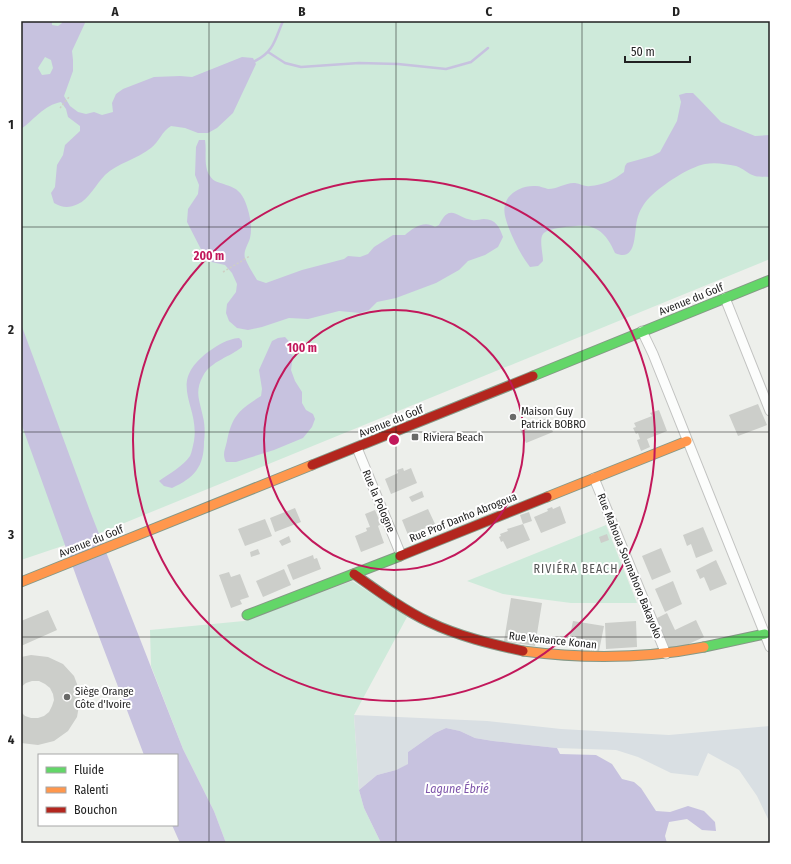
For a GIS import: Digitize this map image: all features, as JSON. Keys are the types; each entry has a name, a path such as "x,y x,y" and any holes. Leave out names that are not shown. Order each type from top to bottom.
{"street":[{"name":"Avenue du Golf","path":"21,582 357,448 770,280"},
{"path":"725,298 770,411"},
{"path":"642,331 653,354 770,647"},
{"name":"Rue Prof Danho Abrogoua","path":"247,615 354,574 687,441"},
{"name":"Rue la Pologne","path":"357,448 401,555"},
{"name":"Rue Mahoua Soumahoro Bakayoko","path":"594,478 666,654"},
{"name":"Rue Venance Konan","path":"354,574 413,613 439,626 478,641 512,649 590,658 630,657 666,654 765,634"}],"path":[{"path":"60,108 69,97"},
{"path":"223,272 250,256"}],"green space":[{"path":"21,21 770,21 770,259 95,535 21,560"},
{"path":"606,525 637,603 571,603 503,594 467,581"},
{"path":"352,581 407,617 354,715 359,790 364,808 381,843 226,843 214,811 183,749 151,666 150,630 244,621"}],"shaded area":[{"path":"354,715 487,721 561,729 669,735 770,726 770,823 757,796 739,770 708,753 698,776 671,773 638,757 616,750 557,748 493,741 475,738 460,731 446,728 435,733 408,752 409,764 396,770 377,775 359,790"}],"water":[{"path":"21,21 52,21 52,25 58,26 62,23 62,21 84,21 85,23 72,51 73,71 64,96 70,106 78,112 86,114 94,112 102,115 113,112 112,103 116,94 123,89 154,77 192,77 242,57 253,58 256,64 233,113 217,128 208,133 198,133 185,128 171,126 151,148 110,171 102,178 82,202 72,206 63,207 54,203 51,193 55,187 57,165 63,155 65,145 80,131 80,126 68,117 66,109 61,102 44,109 21,129","holes":["45,57 51,60 53,68 50,74 42,75 38,68"]},
{"path":"693,93 721,122 755,136 770,135 770,177 755,176 736,166 713,163 691,169 668,182 655,192 646,202 640,210 636,226 635,239 631,250 627,254 622,255 615,253 606,237 593,227 572,226 551,230 543,234 541,243 543,261 538,266 530,267 523,257 506,221 504,208 509,196 521,188 531,186 539,186 548,189 572,183 588,186 612,180 624,172 627,163 652,156 660,152 677,121 681,102 679,95"},
{"path":"199,140 205,140 206,163 210,176 217,182 236,189 244,199 251,223 251,233 246,248 245,258 257,280 266,283 302,270 344,259 348,256 360,257 368,254 374,247 393,235 405,235 419,226 427,224 435,227 439,225 443,218 450,213 454,213 472,220 488,219 499,227 503,237 498,247 485,255 468,261 459,270 436,283 396,298 377,302 369,310 360,313 339,311 308,319 289,318 248,330 237,328 229,321 226,313 227,304 236,292 237,284 232,273 225,265 207,261 187,222 188,209 198,194 199,185 195,175 196,147"},
{"path":"21,324 90,511 183,749 214,811 226,843 180,843 172,826 178,826 178,754 144,754 79,584 21,423"},
{"path":"285,337 291,347 289,352 293,356 291,370 295,381 302,392 302,403 306,410 313,414 315,419 312,427 303,438 274,450 236,462 226,462 224,452 231,425 238,414 247,405 261,396 262,389 259,370 272,341"},
{"path":"239,338 242,341 242,347 206,371 200,382 198,396 204,420 205,433 204,451 200,465 192,476 180,484 172,488 164,486 159,481 184,463 190,456 194,441 195,428 187,384 189,374 196,363 208,352 227,341"},
{"name":"Lagune Ébrié","path":"446,728 460,731 475,738 557,748 560,754 596,755 612,764 622,779 634,782 641,788 656,811 670,812 688,806 704,811 715,822 716,831 702,830 687,819 669,822 665,836 667,843 381,843 364,808 359,790 377,775 396,770 408,764 408,752 435,733"}],"building":[{"path":"758,404 767,425 738,436 729,415"},
{"path":"659,410 667,431 647,439 650,447 641,451 637,440 640,439 638,433 636,434 633,428 636,427 634,423 652,416 650,413"},
{"path":"547,418 553,432 526,443 520,429 527,426 526,423 534,420 535,423"},
{"path":"403,468 404,471 411,468 417,483 391,494 385,479 398,473 397,470"},
{"path":"422,491 424,497 412,502 409,497"},
{"path":"560,506 566,523 541,533 534,517 548,511 547,509 552,507 553,509"},
{"path":"295,508 301,522 275,532 270,518"},
{"path":"428,509 435,524 408,535 402,520"},
{"path":"375,510 381,524 378,526 384,543 361,552 355,536 367,531 366,528 370,527 365,514"},
{"path":"529,512 532,521 523,524 520,515"},
{"path":"265,519 272,536 245,546 238,529"},
{"path":"523,524 530,540 507,549 503,541 501,542 499,537 501,536 500,534 508,531 507,529"},
{"path":"703,527 713,551 696,558 691,544 687,546 683,535"},
{"path":"607,534 609,540 601,543 599,537"},
{"path":"289,536 291,542 282,546 279,541"},
{"path":"661,548 671,572 652,580 642,556"},
{"path":"258,549 260,554 251,557 250,552"},
{"path":"313,555 314,559 317,558 321,569 293,580 287,565"},
{"path":"716,560 727,584 710,591 704,577 700,579 696,570"},
{"path":"284,569 291,585 263,597 256,581"},
{"path":"229,572 231,577 240,574 249,597 240,600 242,604 231,608 219,575"},
{"path":"673,581 682,604 665,612 655,589"},
{"path":"511,598 542,603 535,646 504,641"},
{"path":"48,610 57,630 21,646 21,621"},
{"path":"667,613 675,630 696,620 704,637 671,652 655,619"},
{"path":"573,621 604,626 599,651 568,645"},
{"path":"636,621 637,647 606,649 605,623"},
{"name":"Siège Orange Côte d'Ivoire","path":"31,655 48,657 63,664 74,676 80,700 77,717 68,731 54,741 38,745 21,743 21,712 25,716 31,718 44,716 49,712 54,700 50,688 39,681 26,683 21,687 21,657"}],"waterway":[{"path":"255,61 270,49 276,39 283,21"},
{"path":"268,52 285,63 301,67 359,63 398,64 446,69 471,62 488,48"}],"traffic: fast":[{"path":"533,376 770,280"},
{"path":"247,615 400,556"},
{"path":"704,647 765,634"}],"traffic: slow":[{"path":"547,497 687,441"},
{"path":"21,582 312,465"},
{"path":"523,651 568,655 636,656 704,647"}],"traffic: jam":[{"path":"312,465 533,376"},
{"path":"400,556 547,497"},
{"path":"354,574 400,606 429,622 463,635 523,651"}],"place":[{"name":"Maison Guy Patrick BOBRO","path":"513,417"},
{"name":"Riviera Beach","path":"415,437"},
{"name":"Siège Orange Côte d'Ivoire","path":"67,697"}],"district":[{"name":"RIVIÉRA BEACH","path":"576,569"}]}
